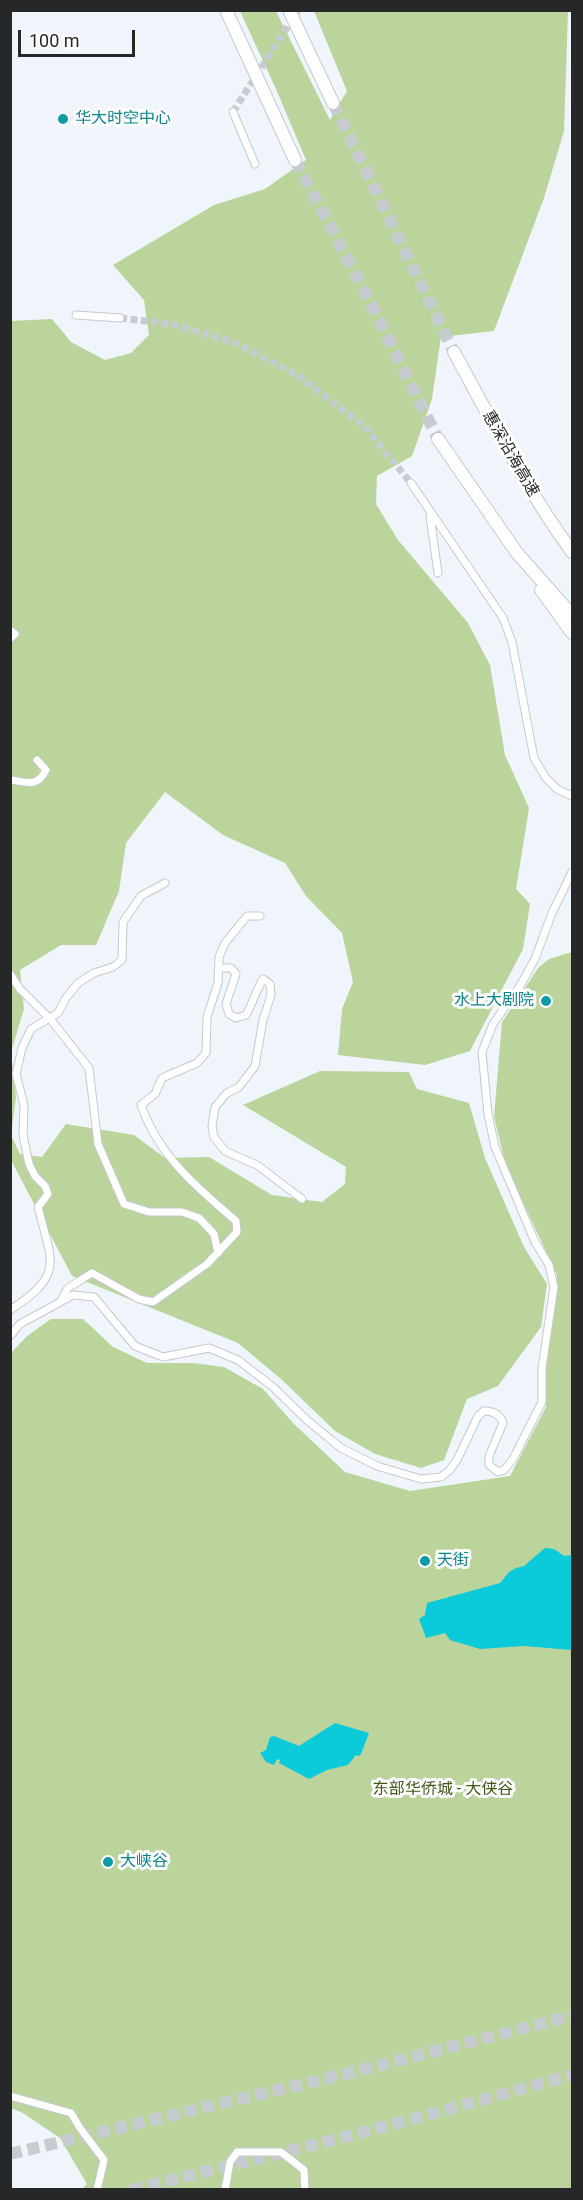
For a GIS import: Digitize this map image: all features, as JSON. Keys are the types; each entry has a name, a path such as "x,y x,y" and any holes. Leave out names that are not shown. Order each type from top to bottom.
{"highway":[{"path":"226,10 295,160"},
{"path":"289,10 333,104"},
{"name":"惠深沿海高速","path":"454,352 519,472 573,552"},
{"path":"438,439 552,607 573,633"},
{"path":"552,524 573,546"},
{"path":"517,554 573,615"}],"street":[{"path":"233,112 255,164"},
{"path":"76,315 120,318"},
{"path":"411,483 504,618 516,658 534,758 546,778 557,789 573,796"},
{"path":"429,510 438,573"},
{"path":"10,630 15,634 10,639"},
{"path":"10,780 35,783 42,779 46,770 37,760"},
{"path":"10,1336 20,1324 74,1295 94,1297 115,1325 135,1346 163,1357 209,1348 238,1360 273,1387 308,1421 341,1448 378,1466 421,1479 441,1477 450,1470 464,1447 478,1416 484,1411 494,1413 499,1416 502,1423 489,1456 489,1465 498,1472 504,1470 513,1459 542,1402 542,1368 554,1287 549,1265 536,1242 495,1147 488,1114 482,1052 493,1024 520,986 535,959 552,913 573,872"},
{"path":"10,1310 46,1281 52,1263 38,1207 48,1194 29,1164 23,1135 24,1106 16,1074 22,1048 31,1029 58,1013 78,983 94,973 113,967 122,960 123,922 141,896 165,883"},
{"path":"60,1302 68,1288 92,1273 139,1299 153,1302 207,1264 237,1232 236,1221 180,1171 154,1134 141,1105 155,1094 162,1078 197,1062 206,1053 207,1017 218,983 219,957 225,942 247,916 260,915"},
{"path":"219,968 231,968 236,974 226,1004 229,1014 236,1018 246,1015 256,989 263,979 270,984 271,995 263,1020 255,1066 239,1087 227,1093 215,1107 212,1126 214,1137 225,1151 257,1165 302,1199"},
{"path":"10,974 20,990 49,1018 89,1068 98,1144 124,1204 149,1212 182,1212 199,1218 214,1234 218,1253"},
{"path":"10,2096 71,2113 104,2160 97,2190"},
{"path":"225,2190 230,2162 237,2152 281,2152 304,2170 305,2190"}],"green space":[{"path":"240,11 276,11 330,120 347,91 314,11 568,11 564,131 544,198 494,331 441,337 432,399 412,456 377,476 376,504 398,540 468,623 490,665 505,755 529,808 516,889 530,904 523,949 470,1051 425,1065 338,1055 342,1009 353,982 342,933 306,896 285,863 223,835 165,792 126,843 119,891 96,945 61,945 20,970 24,1009 11,1052 16,1097 11,1135 20,1154 42,1157 66,1124 134,1135 165,1158 209,1157 272,1195 322,1202 345,1184 346,1167 243,1105 320,1071 409,1072 417,1089 469,1103 485,1158 524,1247 547,1284 541,1327 498,1386 467,1399 444,1460 421,1468 375,1454 335,1431 281,1379 238,1343 72,1276 11,1160 10,321 52,319 71,342 105,360 131,353 149,335 144,300 113,265 214,205 265,189 306,160"},
{"name":"东部华侨城 - 大侠谷","path":"572,952 572,2189 82,2189 87,2184 60,2138 23,2113 11,2108 10,1354 27,1336 51,1319 83,1319 113,1347 147,1363 193,1363 224,1367 263,1389 294,1424 345,1472 410,1491 510,1476 546,1407 544,1386 557,1275 506,1166 494,1117 502,1022 539,967 549,959"}],"water":[{"path":"545,1548 554,1549 564,1556 572,1555 572,1650 524,1646 480,1649 450,1640 445,1633 426,1638 419,1619 425,1615 427,1603 500,1583 509,1572 524,1566"},
{"path":"335,1723 369,1733 361,1754 356,1755 348,1765 327,1770 309,1779 279,1763 280,1760 277,1759 274,1765 266,1762 260,1753 266,1750 270,1737 274,1736 299,1746"}],"tunnel":[{"path":"233,112 298,10"},
{"path":"333,103 454,352"},
{"path":"295,160 374,309 438,439"},
{"path":"120,318 171,324 234,342 297,375 364,426 411,483"},
{"path":"10,2154 357,2071 572,2016"},
{"path":"131,2190 357,2134 572,2075"}],"place":[{"name":"华大时空中心","path":"63,119"},
{"name":"水上大剧院","path":"546,1001"},
{"name":"天街","path":"425,1561"},
{"name":"大峡谷","path":"108,1862"}]}
